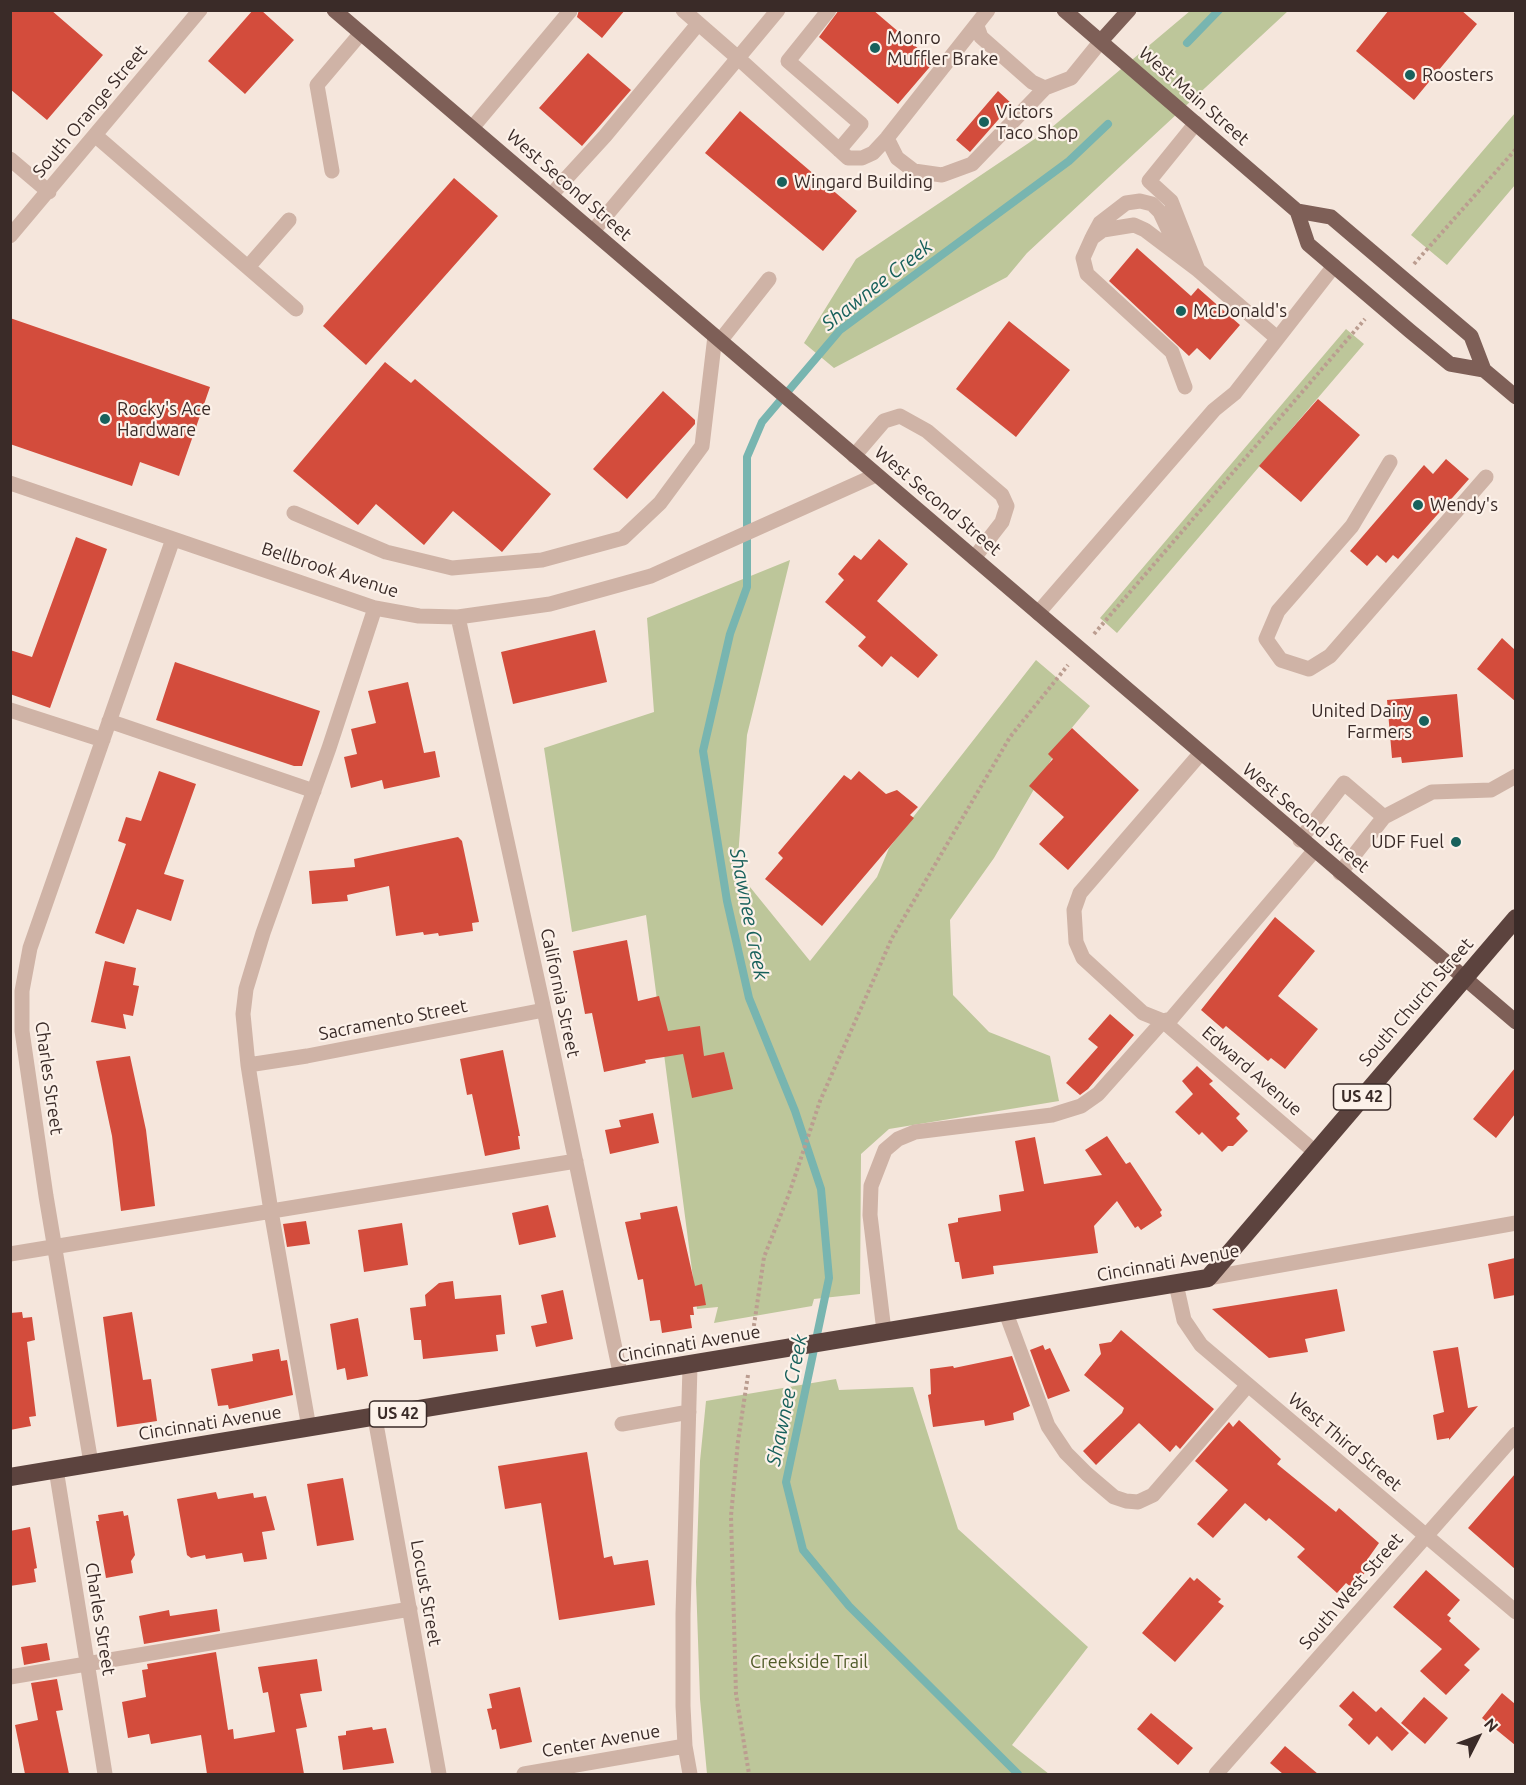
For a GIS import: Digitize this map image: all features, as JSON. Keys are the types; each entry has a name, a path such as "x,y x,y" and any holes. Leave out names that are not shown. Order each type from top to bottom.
{"highway":[{"name":"South Church Street","path":"1208,1278 1515,918"},
{"name":"Cincinnati Avenue","path":"10,1477 690,1366 750,1352 785,1349 1208,1278"}],"main road":[{"name":"West Second Street","path":"334,10 1515,1023"},
{"name":"West Main Street","path":"1064,10 1297,211"},
{"path":"1101,41 1129,10"},
{"path":"1484,370 1449,364 1378,304 1308,244 1297,211 1331,217 1402,277 1471,336 1484,370 1515,397"}],"street":[{"name":"South Orange Street","path":"10,236 200,10"},
{"path":"683,10 848,158 862,158 873,153 988,10"},
{"path":"593,231 778,10"},
{"path":"829,10 788,61 861,124 839,150"},
{"path":"472,128 570,11"},
{"path":"551,195 605,136 698,24"},
{"path":"977,26 981,37 1032,82 1045,88"},
{"path":"332,171 317,85 361,33"},
{"path":"887,138 897,158 914,171 942,175 972,164 1045,88 1071,78 1101,41"},
{"path":"1196,123 1149,181 1171,201 1198,270"},
{"path":"96,136 296,309"},
{"path":"10,159 49,192"},
{"path":"1182,259 1160,212 1152,204 1140,201 1126,203 1100,223 1083,258 1088,274 1172,352 1185,387"},
{"path":"248,267 289,220"},
{"path":"1092,238 1103,230 1134,225 1145,230 1198,270 1277,338"},
{"path":"1038,613 1214,410 1235,393 1334,266"},
{"path":"294,513 386,552 452,568 542,560 622,538 660,503 702,446 717,338 770,279"},
{"path":"854,456 884,421 900,416 927,431 1002,495 1007,506 1002,522 974,558"},
{"path":"1390,462 1352,526 1278,611 1266,639 1281,660 1310,669 1330,656 1486,477"},
{"name":"Bellbrook Avenue","path":"10,483 375,608 420,616 459,617 488,615 550,604 651,576 722,542 876,475"},
{"name":"Charles Street","path":"91,1463 54,1246 22,1031 22,991 30,948 172,539"},
{"path":"309,1428 271,1211 248,1065 243,1014 246,989 375,608"},
{"name":"California Street","path":"459,617 621,1377"},
{"path":"10,710 103,740"},
{"path":"109,721 314,791"},
{"name":"Edward Avenue","path":"1200,754 1080,893 1074,910 1076,942 1083,958 1143,1013 1163,1021 1315,1152"},
{"path":"1340,873 1384,817 1432,792 1491,790 1515,776"},
{"path":"1300,840 1344,783 1384,817"},
{"path":"878,1332 870,1215 871,1186 885,1150 898,1139 915,1132 1052,1115 1081,1106 1098,1094 1163,1021 1171,1019 1314,851"},
{"name":"Sacramento Street","path":"248,1065 308,1056 544,1010"},
{"path":"10,1254 576,1161"},
{"name":"Cincinnati Avenue","path":"1208,1278 1515,1223"},
{"name":"West Third Street","path":"1176,1284 1181,1311 1191,1333 1201,1345 1515,1612"},
{"path":"1006,1313 1048,1426 1066,1453 1087,1474 1114,1497 1126,1501 1138,1502 1153,1495 1248,1385"},
{"path":"690,1366 683,1614 685,1746 690,1774"},
{"path":"622,1424 689,1412"},
{"name":"Locust Street","path":"375,1418 439,1774"},
{"name":"South West Street","path":"1216,1774 1515,1434"},
{"name":"Charles Street","path":"56,1469 105,1774"},
{"path":"10,1677 410,1609"},
{"name":"Center Avenue","path":"524,1774 685,1746"}],"path":[{"path":"1402,277 1515,149"},
{"path":"749,1774 736,1694 731,1516 738,1442 764,1257 789,1194 820,1101 892,938 1010,737 1081,649 1378,304"}],"green space":[{"path":"1190,11 1288,11 1027,253 1007,277 834,368 804,343 856,259 1051,128"},
{"path":"1515,113 1515,185 1447,265 1411,235"},
{"path":"1346,329 1364,344 1117,633 1100,618"},
{"path":"790,560 747,735 737,871 810,961 877,877 889,848 1036,660 1090,706 1065,736 994,858 950,920 953,995 989,1032 1050,1056 1059,1101 889,1129 861,1154 860,1294 814,1299 812,1306 714,1323 718,1307 697,1309 646,915 572,932 544,748 654,712 647,618"},
{"name":"Creekside Trail","path":"836,1379 839,1390 913,1387 958,1529 1088,1647 1012,1745 1049,1774 707,1774 700,1699 696,1582 700,1461 706,1401"}],"building":[{"path":"10,10 51,10 103,55 47,120 10,89"},
{"path":"253,10 261,10 294,40 245,94 208,61"},
{"path":"579,10 625,10 602,38 577,17"},
{"name":"Monro Muffler Brake","path":"839,10 873,10 934,62 898,104 819,37"},
{"name":"Roosters","path":"1389,10 1461,10 1477,24 1414,100 1356,51"},
{"path":"588,53 631,90 582,146 539,108"},
{"name":"Victors Taco Shop","path":"998,91 1012,104 970,152 956,140"},
{"name":"Wingard Building","path":"740,111 857,211 823,251 705,153"},
{"path":"454,178 498,216 366,365 323,326"},
{"name":"McDonald's","path":"1137,248 1191,296 1198,288 1240,325 1210,360 1197,348 1189,356 1109,281"},
{"name":"Rocky's Ace Hardware","path":"10,318 210,387 179,476 140,462 132,486 10,444"},
{"path":"1009,321 1070,370 1016,437 956,389"},
{"path":"385,362 411,383 415,379 551,494 502,552 453,511 424,545 376,504 358,525 293,471"},
{"path":"663,391 695,420 695,424 627,499 593,469"},
{"path":"1318,399 1360,435 1301,502 1259,466"},
{"name":"Wendy's","path":"1446,459 1469,479 1398,559 1393,555 1386,563 1377,555 1367,566 1350,551 1424,465 1433,474"},
{"path":"76,537 107,549 50,708 10,694 10,650 32,657"},
{"path":"879,539 908,564 877,601 938,655 918,678 891,656 882,667 858,646 866,637 825,602 844,580 838,574 854,555 861,560"},
{"path":"595,630 607,682 513,704 501,652"},
{"path":"1502,638 1515,650 1515,701 1477,669"},
{"path":"175,662 320,711 302,766 294,766 156,720"},
{"path":"408,682 424,753 435,751 440,777 384,789 382,780 351,788 344,757 357,754 351,729 376,723 368,691"},
{"name":"United Dairy Farmers","path":"1457,694 1463,757 1402,763 1401,757 1392,758 1387,700"},
{"path":"1072,728 1139,790 1068,870 1039,844 1064,817 1029,786 1053,759 1048,754"},
{"path":"159,771 196,784 164,874 184,880 171,921 137,909 124,944 95,933 126,844 118,841 126,817 141,821"},
{"path":"859,771 886,794 897,790 918,807 910,815 914,818 822,926 765,879 783,858 778,853 844,775 851,780"},
{"path":"458,837 462,841 479,922 472,923 473,931 439,936 438,933 424,935 423,932 396,936 389,886 347,895 348,901 312,904 309,871 355,867 354,859"},
{"path":"1275,917 1315,951 1278,996 1318,1029 1285,1069 1271,1058 1268,1061 1226,1026 1223,1029 1201,1010"},
{"path":"627,940 638,1001 659,996 668,1031 700,1026 704,1056 724,1052 733,1089 692,1098 683,1054 645,1060 646,1063 604,1072 592,1013 585,1014 573,951"},
{"path":"105,961 136,968 133,985 139,986 133,1016 123,1014 126,1029 91,1022"},
{"path":"1110,1014 1134,1035 1088,1089 1080,1095 1066,1083 1098,1047 1088,1039"},
{"path":"503,1050 520,1136 518,1136 520,1149 485,1156 472,1094 467,1095 460,1059"},
{"path":"130,1056 146,1130 155,1206 121,1211 112,1136 96,1061"},
{"path":"1197,1066 1213,1081 1209,1084 1240,1114 1236,1118 1248,1131 1233,1146 1228,1146 1222,1152 1202,1132 1199,1135 1175,1112 1193,1094 1182,1081"},
{"path":"1515,1068 1515,1114 1496,1138 1473,1119"},
{"path":"653,1113 659,1143 610,1154 605,1130 621,1127 619,1120"},
{"path":"1107,1136 1126,1164 1130,1162 1162,1210 1160,1212 1162,1216 1141,1230 1138,1226 1135,1228 1117,1201 1094,1226 1098,1253 993,1266 994,1274 962,1279 959,1262 955,1262 948,1224 958,1222 958,1218 1001,1211 999,1195 1024,1191 1015,1141 1035,1137 1044,1184 1102,1175 1085,1150"},
{"path":"548,1205 556,1237 519,1245 512,1213"},
{"path":"677,1206 695,1286 702,1284 706,1305 693,1307 694,1315 690,1315 692,1328 662,1333 660,1320 650,1321 643,1279 638,1280 625,1222 641,1219 640,1213"},
{"path":"306,1221 310,1244 287,1247 283,1224"},
{"path":"402,1223 408,1265 364,1272 358,1230"},
{"path":"1515,1258 1515,1295 1494,1299 1488,1264"},
{"path":"453,1281 455,1299 501,1295 505,1334 496,1335 498,1351 423,1359 421,1340 414,1340 410,1308 426,1306 425,1295 439,1283"},
{"path":"1337,1289 1345,1331 1305,1339 1308,1352 1269,1358 1212,1309"},
{"path":"563,1290 573,1339 536,1347 531,1326 547,1323 541,1295"},
{"path":"22,1312 23,1318 32,1317 35,1340 27,1342 36,1416 29,1417 31,1426 10,1430 10,1313"},
{"path":"132,1312 143,1380 151,1379 157,1421 117,1427 103,1317"},
{"path":"358,1318 368,1376 347,1380 345,1368 337,1370 330,1324"},
{"path":"1121,1330 1214,1409 1180,1449 1176,1445 1170,1452 1139,1423 1096,1465 1083,1451 1122,1413 1124,1408 1084,1375 1101,1354 1099,1344 1111,1342"},
{"path":"1043,1345 1045,1350 1050,1348 1070,1391 1048,1399 1030,1350"},
{"path":"1458,1347 1468,1408 1478,1406 1449,1440 1449,1438 1437,1440 1433,1415 1444,1412 1433,1351"},
{"path":"279,1349 281,1361 287,1360 293,1395 229,1409 228,1405 218,1406 211,1369 253,1361 252,1354"},
{"path":"1012,1356 1030,1406 1013,1413 1014,1420 985,1426 984,1420 933,1427 928,1395 931,1394 930,1369 953,1366 954,1368"},
{"path":"1239,1420 1281,1459 1277,1464 1336,1512 1339,1508 1379,1543 1367,1560 1372,1564 1352,1588 1346,1583 1337,1593 1297,1557 1305,1549 1269,1518 1266,1521 1245,1503 1213,1538 1197,1524 1228,1490 1195,1461 1229,1422 1233,1427"},
{"path":"587,1452 604,1558 612,1556 614,1565 648,1560 655,1605 559,1620 541,1503 505,1509 498,1466"},
{"path":"1515,1474 1515,1569 1468,1528"},
{"path":"343,1478 354,1540 317,1546 307,1484"},
{"path":"216,1492 218,1499 253,1493 254,1498 266,1496 275,1530 262,1532 267,1559 244,1562 242,1553 206,1559 205,1555 191,1558 187,1555 177,1499"},
{"path":"123,1511 124,1516 128,1515 135,1555 131,1561 133,1573 106,1578 96,1521 99,1521 98,1515"},
{"path":"30,1527 37,1568 34,1569 36,1582 10,1586 10,1531"},
{"path":"1426,1570 1460,1600 1447,1615 1451,1618 1449,1621 1480,1649 1464,1665 1470,1670 1446,1695 1420,1671 1442,1649 1393,1607"},
{"path":"1190,1577 1194,1581 1197,1578 1221,1599 1218,1602 1224,1606 1175,1662 1142,1633"},
{"path":"217,1609 220,1631 144,1644 139,1616 169,1610 170,1616"},
{"path":"47,1643 50,1660 24,1665 21,1647"},
{"path":"216,1652 228,1730 233,1729 234,1739 275,1732 268,1692 263,1693 258,1667 317,1659 322,1691 300,1694 307,1727 296,1729 304,1774 207,1774 201,1735 151,1744 149,1734 128,1738 122,1702 146,1697 142,1670 148,1669 147,1664"},
{"path":"57,1679 63,1710 56,1711 69,1774 25,1774 15,1725 38,1720 31,1683"},
{"path":"520,1687 532,1742 500,1749 496,1729 492,1730 487,1709 492,1708 489,1694"},
{"path":"1353,1691 1376,1712 1381,1707 1409,1733 1392,1751 1377,1736 1369,1745 1348,1725 1353,1719 1339,1706"},
{"path":"1502,1693 1515,1704 1515,1745 1482,1718"},
{"path":"1424,1697 1448,1718 1425,1744 1401,1723"},
{"path":"1151,1713 1193,1748 1178,1765 1137,1729"},
{"path":"372,1727 373,1730 386,1728 394,1763 343,1770 338,1736 346,1735 346,1731"},
{"path":"1285,1746 1318,1774 1283,1774 1270,1763"}],"waterway":[{"name":"Shawnee Creek","path":"1187,43 1219,10"},
{"name":"Shawnee Creek","path":"1018,1774 849,1606 803,1550 786,1482 829,1278 821,1189 795,1111 749,998 727,901 703,751 730,634 747,587 747,457 762,422 840,330 1069,161 1108,124"}],"place":[{"name":"Monro Muffler Brake","path":"875,48"},
{"name":"Roosters","path":"1410,75"},
{"name":"Victors Taco Shop","path":"984,122"},
{"name":"Wingard Building","path":"782,182"},
{"name":"McDonald's","path":"1181,311"},
{"name":"Rocky's Ace Hardware","path":"105,419"},
{"name":"Wendy's","path":"1418,505"},
{"name":"United Dairy Farmers","path":"1424,721"},
{"name":"UDF Fuel","path":"1456,842"}]}
